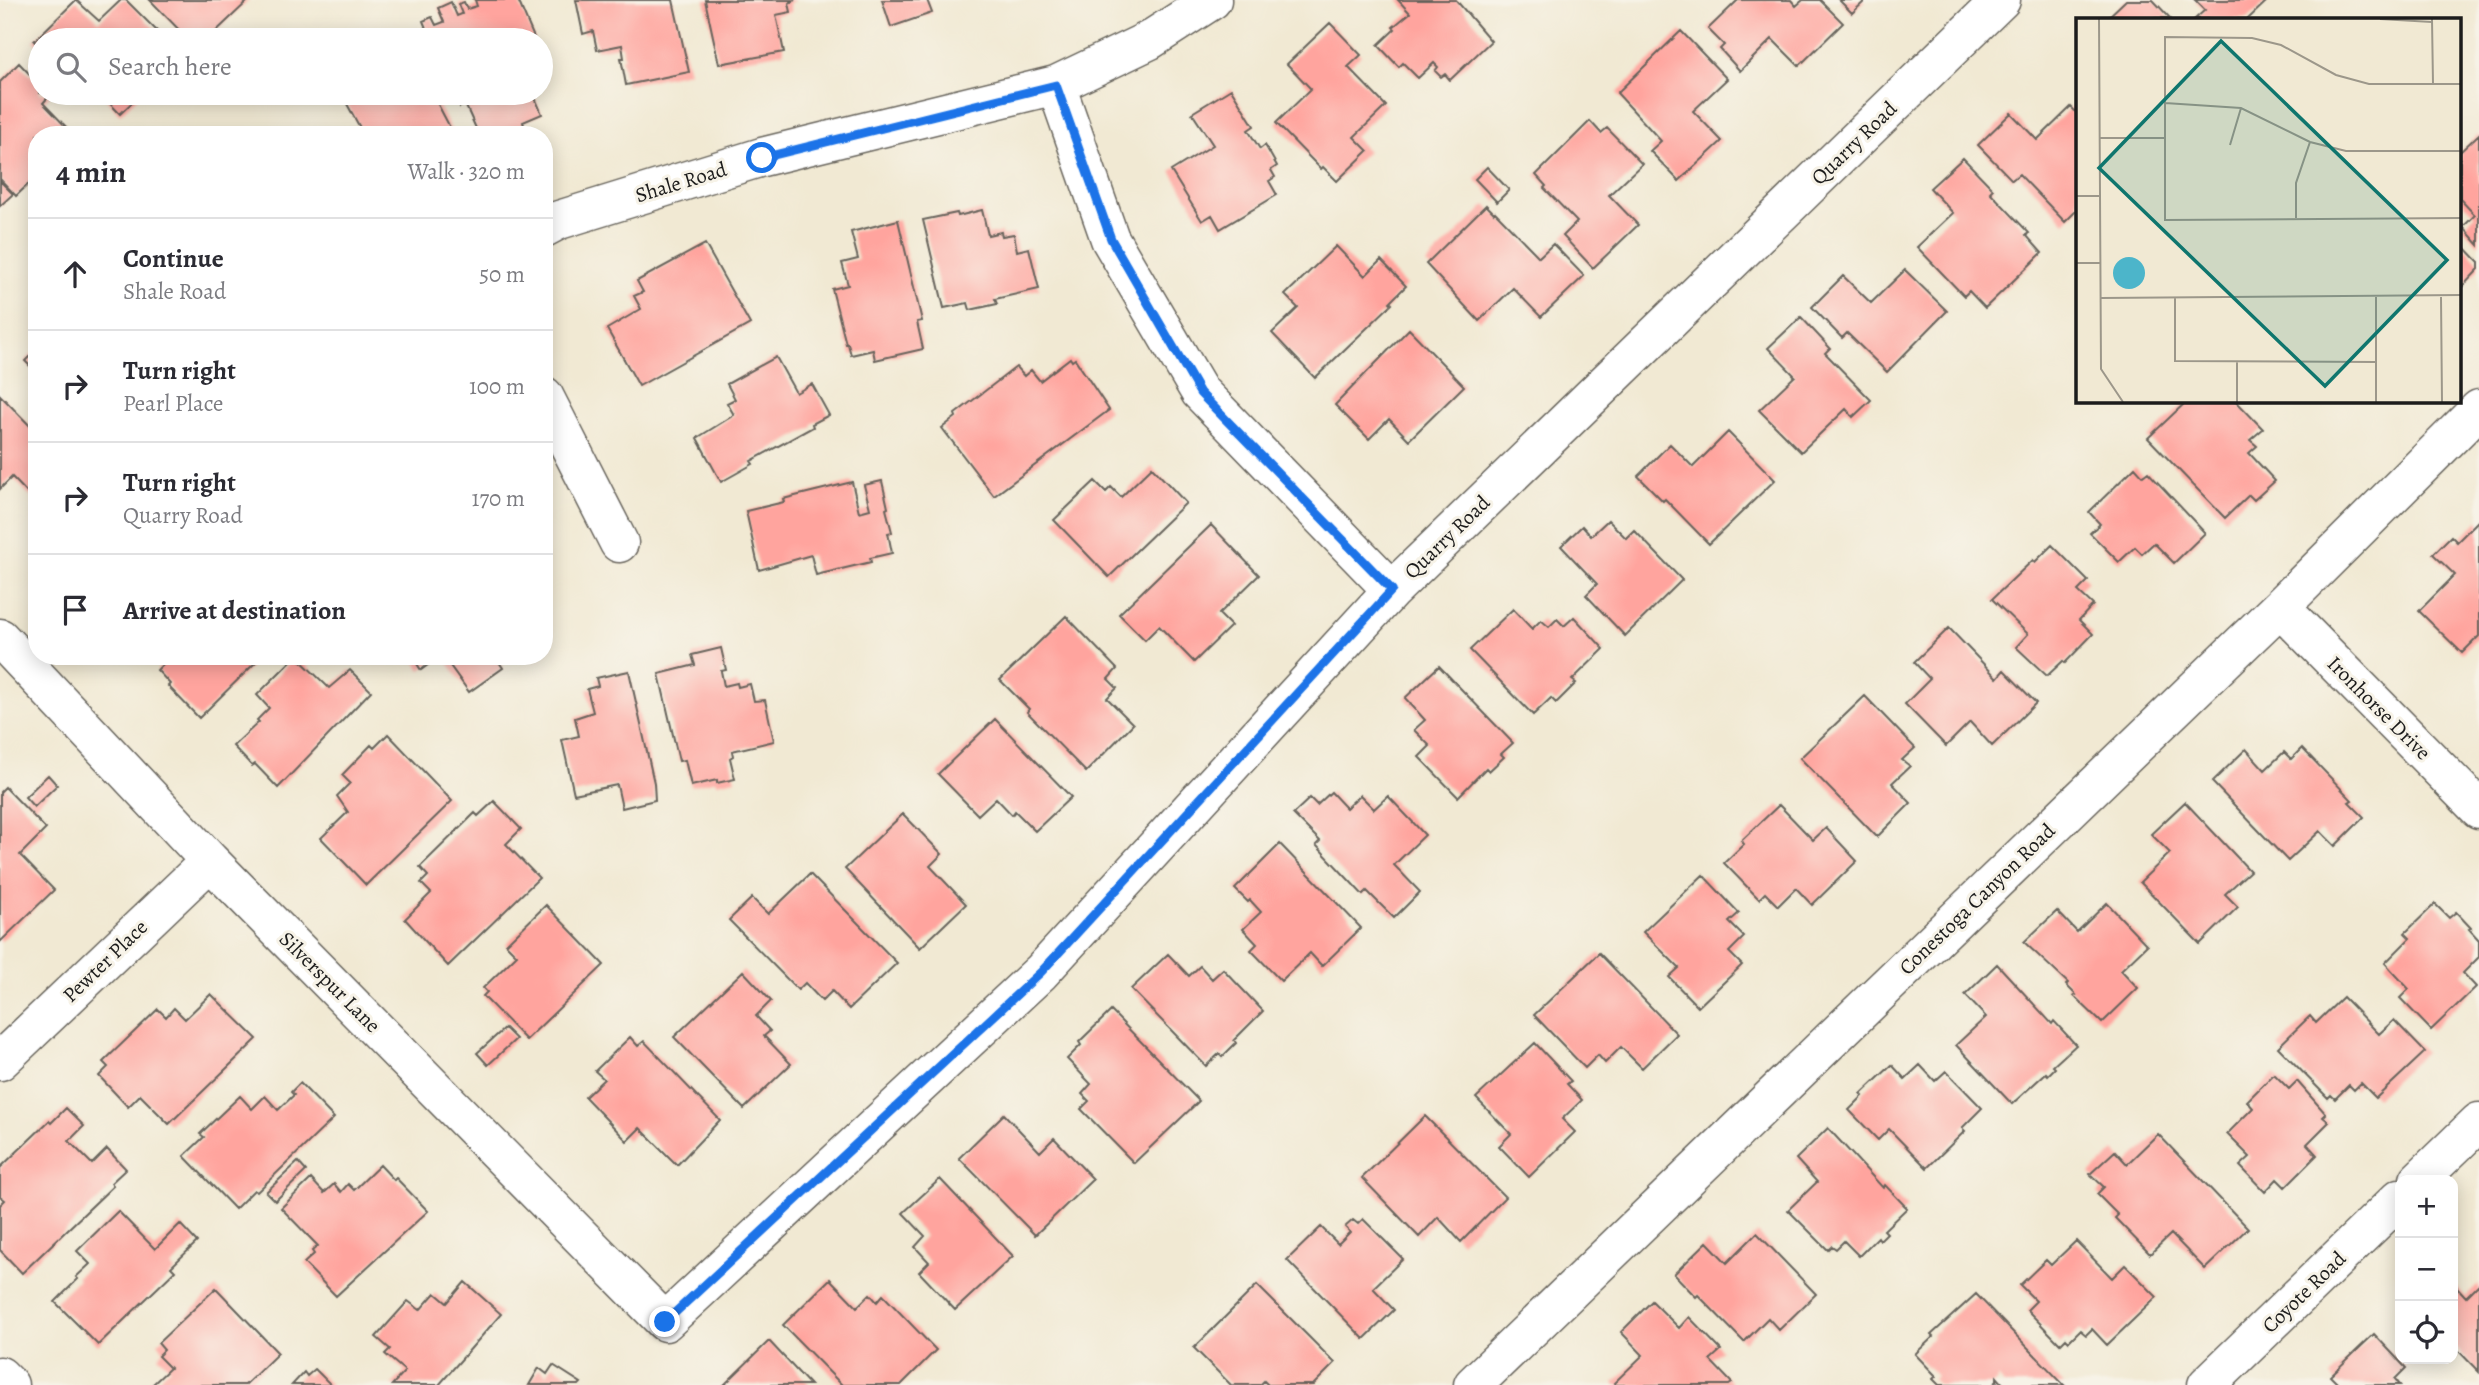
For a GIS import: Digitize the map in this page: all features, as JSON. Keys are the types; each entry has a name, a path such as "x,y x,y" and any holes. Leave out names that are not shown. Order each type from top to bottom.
{"street":[{"name":"Shale Road","path":"553,223 762,158 1056,85 1150,40 1212,0"},
{"name":"Quarry Road","path":"665,1322 1041,972 1392,590 2001,0"},
{"path":"1056,85 1111,239 1200,393 1392,590"},
{"name":"Conestoga Canyon Road","path":"1472,1385 2280,607 2479,409"},
{"path":"553,414 619,543"},
{"name":"Ironhorse Drive","path":"2280,607 2479,809"},
{"name":"Silverspur Lane","path":"35,665 210,861 665,1322"},
{"name":"Pewter Place","path":"0,1061 210,861"},
{"path":"2424,1175 2479,1122"},
{"name":"Coyote Road","path":"2207,1385 2395,1203"},
{"path":"0,1376 9,1385"}],"building":[{"path":"76,0 99,21 121,0 126,0 154,28 47,28"},
{"path":"150,0 249,0 220,28 177,28"},
{"path":"475,0 518,0 530,28 426,28 423,21 432,17 436,25 444,22 438,8 451,2 457,16 462,14 458,4 464,2 467,9 477,6"},
{"path":"576,0 673,0 689,72 626,85 621,58 624,58 622,45 597,50 593,31 583,34"},
{"path":"705,0 795,0 789,3 791,12 776,15 784,52 719,64"},
{"path":"882,0 927,0 932,13 891,27"},
{"path":"1398,0 1456,0 1491,41 1450,80 1445,74 1441,77 1435,71 1438,67 1434,63 1418,78 1403,63 1399,67 1378,45 1395,29 1393,27 1410,13"},
{"path":"1738,0 1791,0 1796,6 1803,0 1820,0 1843,23 1799,66 1772,39 1740,71 1720,49 1724,45 1708,29"},
{"path":"1839,0 1866,0 1852,13"},
{"path":"2126,0 2153,0 2170,18 2107,18"},
{"path":"2195,0 2268,0 2249,18 2196,18 2205,10"},
{"path":"1330,23 1361,55 1348,67 1386,106 1354,137 1368,151 1337,181 1323,167 1321,169 1276,123 1311,89 1287,64"},
{"path":"1681,31 1727,79 1693,111 1722,141 1679,181 1650,151 1661,141 1617,93"},
{"path":"19,63 28,72 28,105 45,105 65,126 28,126 28,185 16,196 0,179 0,82"},
{"path":"1231,89 1254,126 1248,130 1260,149 1265,145 1277,166 1271,170 1275,177 1269,181 1277,195 1220,229 1212,215 1202,221 1171,171 1213,145 1192,113"},
{"path":"111,105 129,105 120,114"},
{"path":"348,105 438,105 449,126 359,126"},
{"path":"465,105 538,105 542,114 523,122 522,126 475,126"},
{"path":"2071,107 2076,112 2076,211 2065,222 2019,174 2012,180 1978,145 2011,113 2037,140"},
{"path":"1590,121 1601,133 1607,128 1642,164 1609,195 1638,225 1593,268 1563,236 1577,222 1544,188 1546,186 1536,175"},
{"path":"2479,134 2479,245 2463,227 2475,215 2462,201 2462,150"},
{"path":"1963,158 1993,189 1990,192 2029,233 2026,235 2042,253 1985,308 1969,291 1964,296 1917,247 1953,213 1930,188"},
{"path":"1487,167 1509,190 1497,202 1475,179"},
{"path":"0,181 13,194 0,206"},
{"path":"1486,205 1539,257 1553,244 1584,276 1541,317 1513,288 1479,321 1426,264"},
{"path":"982,210 988,235 1001,232 1002,236 1014,234 1017,251 1029,248 1039,289 995,299 997,304 970,310 968,303 944,308 923,220"},
{"path":"898,220 922,321 917,322 923,349 875,360 873,350 851,355 832,289 848,285 842,263 858,259 851,232"},
{"path":"705,244 750,324 639,386 607,329 641,309 634,296 643,292 637,281"},
{"path":"2462,244 2479,262 2479,269 2462,287"},
{"path":"1336,246 1365,276 1381,260 1406,286 1390,302 1392,304 1315,378 1272,333 1298,308 1285,295"},
{"path":"1905,270 1947,311 1887,372 1847,333 1842,338 1812,307 1843,276 1871,303"},
{"path":"1801,317 1830,348 1825,353 1871,400 1853,417 1846,409 1801,452 1759,410 1795,376 1768,348"},
{"path":"1409,329 1464,386 1409,440 1389,419 1369,439 1335,405"},
{"path":"776,357 796,393 812,384 829,415 721,482 697,438 734,415 727,403 735,399 727,384"},
{"path":"1070,358 1072,361 1075,359 1109,410 994,496 942,428 956,417 955,414 1016,367 1024,376 1031,370 1040,381"},
{"path":"0,395 28,424 28,494 12,477 0,489"},
{"path":"2186,402 2237,402 2263,429 2250,440 2257,446 2249,453 2275,481 2254,500 2249,495 2225,518 2148,438"},
{"path":"1728,432 1775,480 1709,544 1638,476 1670,444 1693,467"},
{"path":"1152,467 1186,503 1109,577 1054,520 1095,481 1106,492 1111,487 1121,497"},
{"path":"2135,467 2143,476 2148,472 2205,533 2174,563 2154,543 2142,554 2135,547 2119,562 2090,533 2100,524 2089,512"},
{"path":"882,481 892,532 888,533 892,553 870,558 871,562 816,575 811,555 759,570 746,511 852,482 859,512 870,509 864,485"},
{"path":"1608,520 1626,538 1634,530 1682,580 1625,636 1586,595 1597,584 1561,546 1582,526 1591,536"},
{"path":"2479,520 2479,636 2462,653 2419,611 2455,575 2433,554 2451,536 2457,542"},
{"path":"1211,525 1259,575 1219,614 1231,626 1194,662 1159,626 1145,640 1119,614"},
{"path":"2052,545 2088,581 2078,591 2093,605 2079,620 2093,634 2065,663 2063,661 2047,676 2016,647 2028,634 1992,599"},
{"path":"1513,609 1532,629 1541,620 1549,627 1557,619 1564,626 1574,617 1604,649 1572,680 1576,683 1556,703 1551,698 1533,715 1470,650"},
{"path":"1066,616 1117,669 1108,679 1117,688 1107,698 1133,724 1086,772 1027,712 1029,709 1000,680"},
{"path":"1949,628 1997,678 2004,670 2036,703 1992,746 1970,722 1946,746 1905,704 1930,679 1914,662"},
{"path":"721,648 726,670 721,671 724,686 750,684 754,701 765,700 774,741 732,751 733,756 730,758 735,779 691,786 685,760 679,761 659,674 695,665 692,655"},
{"path":"162,665 253,665 199,718 168,686 170,684 157,670"},
{"path":"287,665 305,665 329,688 350,670 371,691 278,788 233,746 259,722 257,720 269,708 257,695"},
{"path":"450,665 501,665 503,668 469,692"},
{"path":"1439,666 1513,743 1501,754 1504,757 1489,771 1486,768 1458,797 1419,757 1430,746 1414,730 1425,720 1405,698"},
{"path":"629,671 654,783 655,800 622,808 617,785 574,794 562,740 579,736 575,718 593,712 587,689 598,686 596,678"},
{"path":"1865,696 1915,748 1902,760 1910,766 1892,783 1911,803 1877,837 1800,758"},
{"path":"995,719 1071,797 1035,831 1015,811 1012,815 996,798 978,815 938,774"},
{"path":"388,734 452,801 366,885 321,838 348,812 337,796 350,783 342,775 371,745 374,748"},
{"path":"2302,748 2352,800 2349,802 2364,817 2335,846 2320,831 2288,861 2212,782 2246,749 2265,770 2284,752 2291,759"},
{"path":"48,775 57,785 34,807 25,797"},
{"path":"5,787 46,829 20,855 54,890 0,942 0,792"},
{"path":"1331,792 1346,808 1360,795 1374,809 1388,796 1425,835 1394,865 1420,892 1394,918 1367,891 1363,895 1316,845 1320,841 1293,814 1310,798 1317,805"},
{"path":"494,801 521,829 506,844 539,878 448,966 405,919 431,893 421,883 428,876 420,867 475,813 478,816"},
{"path":"2185,802 2250,871 2225,894 2238,907 2200,944 2140,882 2170,853 2151,834"},
{"path":"1779,805 1813,840 1826,828 1857,861 1812,905 1796,888 1778,906 1765,893 1759,899 1724,863 1744,844 1741,841"},
{"path":"903,814 942,854 930,866 966,904 920,948 845,869"},
{"path":"1280,844 1361,928 1322,966 1310,953 1281,981 1251,950 1257,944 1243,929 1261,912 1235,889"},
{"path":"810,874 897,963 849,1009 832,991 822,1001 805,983 798,990 729,920 752,898 768,914"},
{"path":"1703,875 1739,913 1729,922 1744,937 1729,952 1742,965 1698,1007 1669,977 1679,968 1643,932"},
{"path":"2107,903 2147,945 2121,970 2138,988 2102,1023 2074,996 2076,995 2066,985 2068,983 2024,942 2057,911 2077,932"},
{"path":"2435,904 2449,918 2456,912 2471,928 2469,929 2479,940 2479,957 2463,973 2476,987 2431,1030 2400,998 2409,989 2385,963 2410,938 2405,933"},
{"path":"546,905 604,965 526,1040 483,996 487,992 483,988 517,955 506,944"},
{"path":"1599,953 1677,1034 1642,1068 1621,1047 1605,1063 1598,1055 1585,1068 1534,1015"},
{"path":"1168,954 1189,976 1200,966 1212,979 1223,969 1263,1011 1234,1040 1236,1043 1222,1057 1219,1054 1206,1066 1131,989"},
{"path":"1997,964 2052,1024 2054,1021 2076,1045 2053,1066 2055,1068 2048,1075 2046,1073 2012,1104 1956,1045 1986,1017 1965,995"},
{"path":"743,971 771,1001 756,1016 770,1031 764,1036 791,1064 744,1109 674,1037"},
{"path":"211,994 257,1039 169,1124 140,1095 128,1107 99,1076 108,1067 103,1062 158,1009 166,1017 174,1008 185,1019"},
{"path":"2343,997 2379,1034 2394,1020 2425,1052 2376,1098 2361,1083 2354,1090 2349,1085 2335,1099 2331,1095 2328,1098 2278,1047 2310,1016 2316,1023"},
{"path":"1111,1011 1199,1101 1134,1163 1081,1109 1089,1101 1082,1094 1091,1084 1067,1059 1081,1045 1079,1042"},
{"path":"505,1028 516,1039 488,1065 477,1053"},
{"path":"630,1037 638,1046 644,1041 720,1120 677,1165 640,1128 627,1141 585,1097 604,1079 595,1071"},
{"path":"1535,1043 1571,1081 1567,1084 1582,1100 1562,1119 1575,1132 1529,1177 1499,1146 1511,1134 1476,1098"},
{"path":"1892,1065 1905,1079 1920,1065 1935,1081 1946,1071 1982,1108 1962,1128 1965,1131 1927,1168 1889,1129 1878,1140 1849,1110 1863,1096 1861,1094"},
{"path":"2274,1074 2289,1089 2297,1081 2326,1114 2323,1117 2329,1122 2307,1144 2317,1155 2285,1187 2277,1179 2265,1192 2240,1166 2250,1157 2227,1134 2253,1108 2247,1101"},
{"path":"300,1083 334,1118 257,1192 254,1190 235,1209 184,1156 204,1137 200,1134 240,1096 252,1109 265,1096 278,1110 294,1095 291,1092"},
{"path":"66,1108 84,1126 69,1141 92,1164 107,1149 126,1169 111,1183 113,1186 22,1273 0,1250 0,1205 5,1200 0,1196 0,1168"},
{"path":"1004,1114 1040,1152 1054,1138 1093,1179 1035,1235 959,1158"},
{"path":"1425,1116 1505,1197 1461,1242 1438,1217 1419,1237 1362,1178"},
{"path":"1828,1128 1883,1188 1885,1185 1907,1208 1884,1230 1887,1233 1880,1240 1878,1237 1859,1256 1844,1241 1836,1249 1832,1246 1828,1250 1788,1210 1817,1182 1796,1159"},
{"path":"2158,1134 2248,1228 2205,1269 2171,1234 2150,1254 2115,1218 2118,1215 2097,1194 2104,1187 2090,1174 2115,1151 2127,1164"},
{"path":"298,1162 306,1171 275,1201 266,1192"},
{"path":"380,1165 428,1211 336,1296 304,1263 318,1246 281,1208 311,1179 324,1193 334,1184 341,1192 348,1184 354,1190"},
{"path":"940,1179 1013,1256 955,1310 919,1272 929,1262 915,1247 925,1236 903,1213"},
{"path":"118,1211 155,1249 180,1224 197,1242 171,1267 175,1271 98,1345 55,1302 90,1264 77,1251"},
{"path":"1363,1219 1403,1259 1373,1288 1394,1310 1364,1339 1287,1260 1321,1227 1338,1244 1350,1232 1345,1227 1353,1220 1358,1224"},
{"path":"1757,1233 1816,1294 1779,1330 1768,1318 1744,1342 1674,1274 1707,1242 1727,1263"},
{"path":"2076,1241 2112,1278 2125,1265 2157,1297 2107,1345 2092,1329 2086,1335 2080,1330 2069,1341 2066,1338 2060,1344 2027,1310 2036,1301 2020,1285 2046,1260 2051,1265"},
{"path":"830,1279 857,1307 870,1294 877,1302 883,1295 936,1350 901,1385 842,1385 783,1325"},
{"path":"465,1282 501,1314 439,1385 392,1385 405,1371 385,1354 390,1349 376,1337 408,1301 420,1310 435,1293 447,1303"},
{"path":"2479,1284 2479,1372 2458,1350 2458,1288 2466,1297"},
{"path":"1257,1285 1335,1363 1313,1385 1268,1385 1264,1381 1260,1385 1231,1385 1194,1348"},
{"path":"216,1288 278,1353 245,1385 152,1385 170,1368 158,1356 164,1350 158,1343"},
{"path":"1976,1294 2064,1385 2004,1385 1997,1377 1993,1385 1939,1385 1933,1379 1936,1376 1915,1354 1933,1337 1931,1335"},
{"path":"1652,1301 1679,1328 1689,1317 1721,1350 1710,1360 1732,1383 1614,1383 1643,1355 1621,1332"},
{"path":"2374,1334 2395,1356 2395,1364 2402,1364 2406,1368 2395,1379 2400,1385 2339,1385 2330,1376"},
{"path":"769,1341 810,1385 724,1385"},
{"path":"553,1365 581,1383 529,1385 539,1368 547,1374"},
{"path":"315,1369 331,1385 292,1385 304,1372 307,1376"}],"route":[{"path":"665,1322 1041,972 1392,590 1200,393 1111,239 1056,85 762,158"}]}
